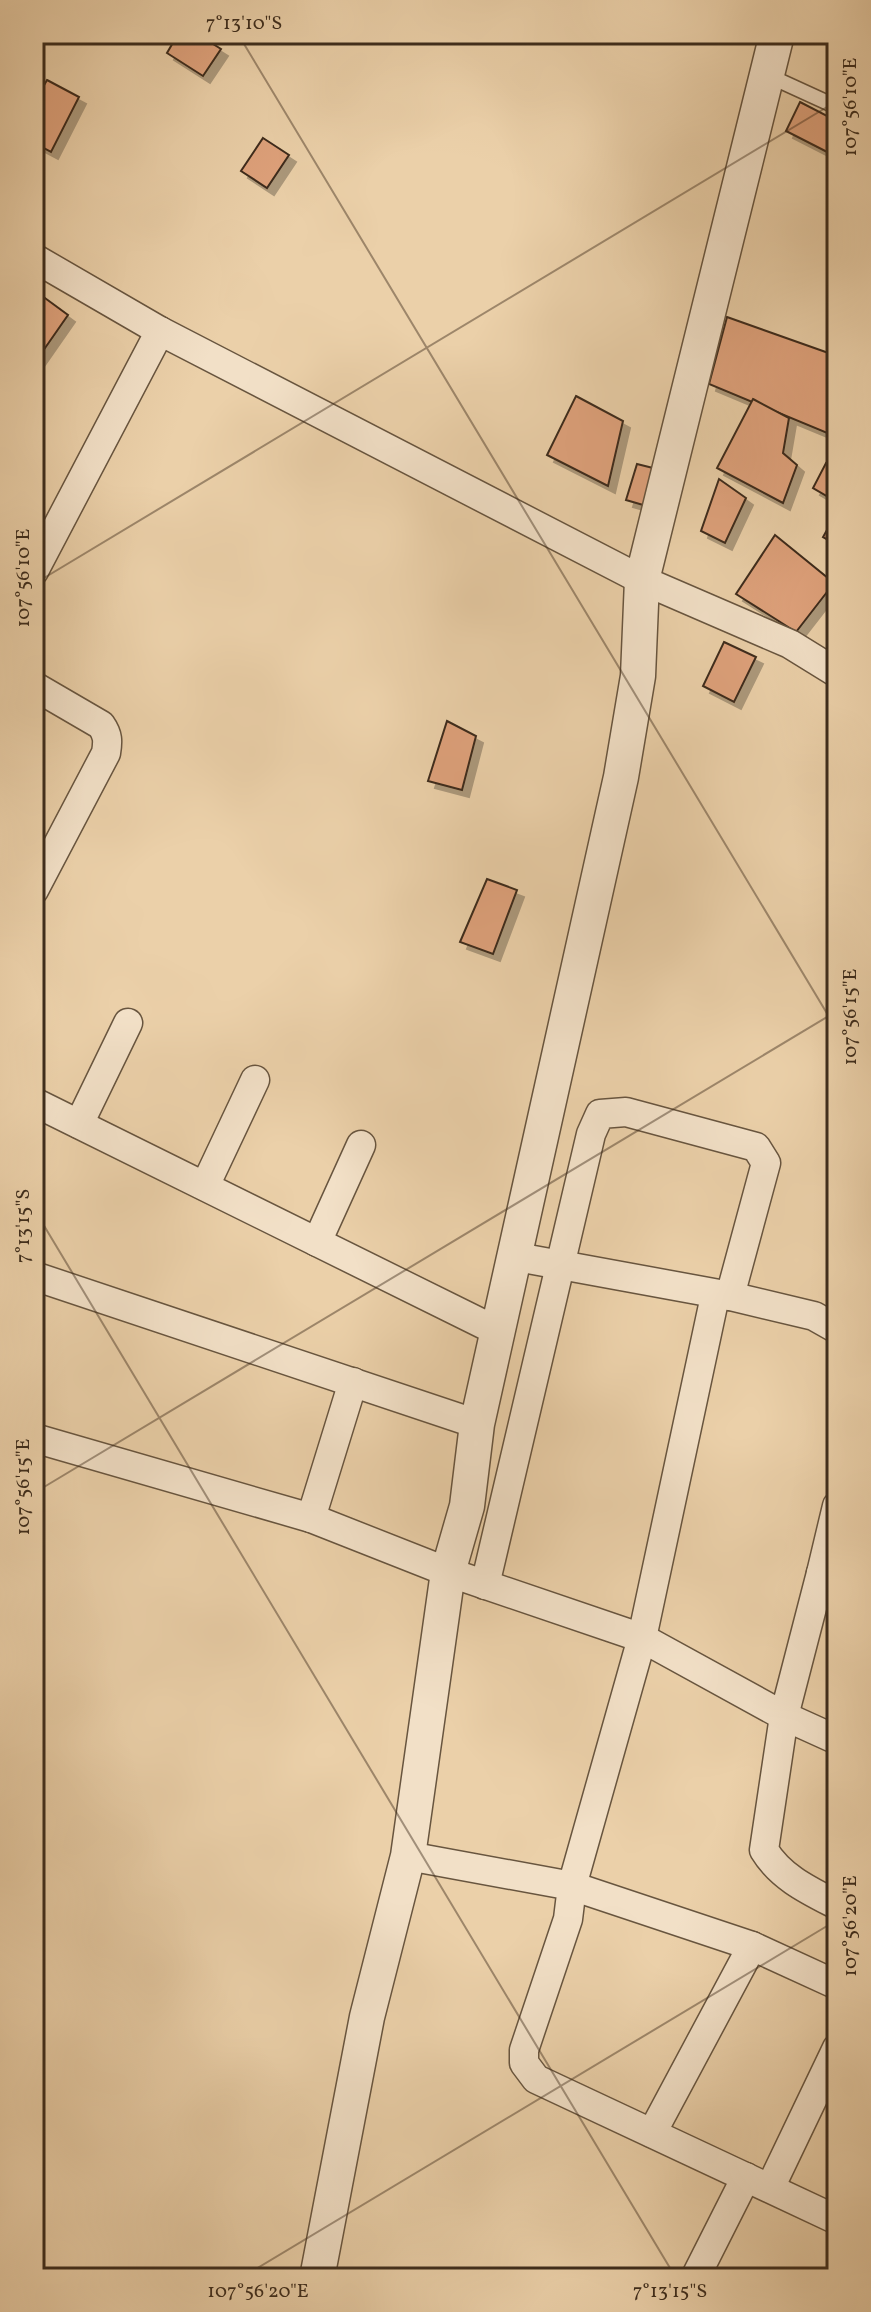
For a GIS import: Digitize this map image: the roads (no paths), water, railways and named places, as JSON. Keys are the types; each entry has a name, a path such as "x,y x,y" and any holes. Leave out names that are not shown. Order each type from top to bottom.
{"street":[{"path":"317,2278 367,2017 408,1856 448,1572 467,1506 477,1424 517,1257 621,777 638,676 642,580 777,34"},
{"path":"34,258 160,331 642,580 790,644 837,673"},
{"path":"34,571 139,364 160,331"},
{"path":"34,686 101,725 107,733 108,742 106,753 34,890"},
{"path":"79,1124 128,1023"},
{"path":"205,1186 255,1080"},
{"path":"34,1102 499,1332"},
{"path":"485,1585 596,1120 605,1111 626,1112 756,1147 766,1163 722,1296 642,1638 572,1886 568,1919 524,2050 524,2063 536,2079 837,2220"},
{"path":"317,1242 361,1145"},
{"path":"517,1257 814,1316 837,1329"},
{"path":"34,1276 477,1424"},
{"path":"311,1518 353,1382"},
{"path":"34,1438 311,1518 448,1572 642,1638 784,1716 837,1740"},
{"path":"837,1506 829,1577 784,1716 764,1850 771,1862 796,1884 837,1905"},
{"path":"408,1856 572,1886 752,1946 837,1985"},
{"path":"652,2133 752,1946"},
{"path":"695,2278 758,2183 837,2048"}],"lane":[{"path":"767,75 837,107"}]}
